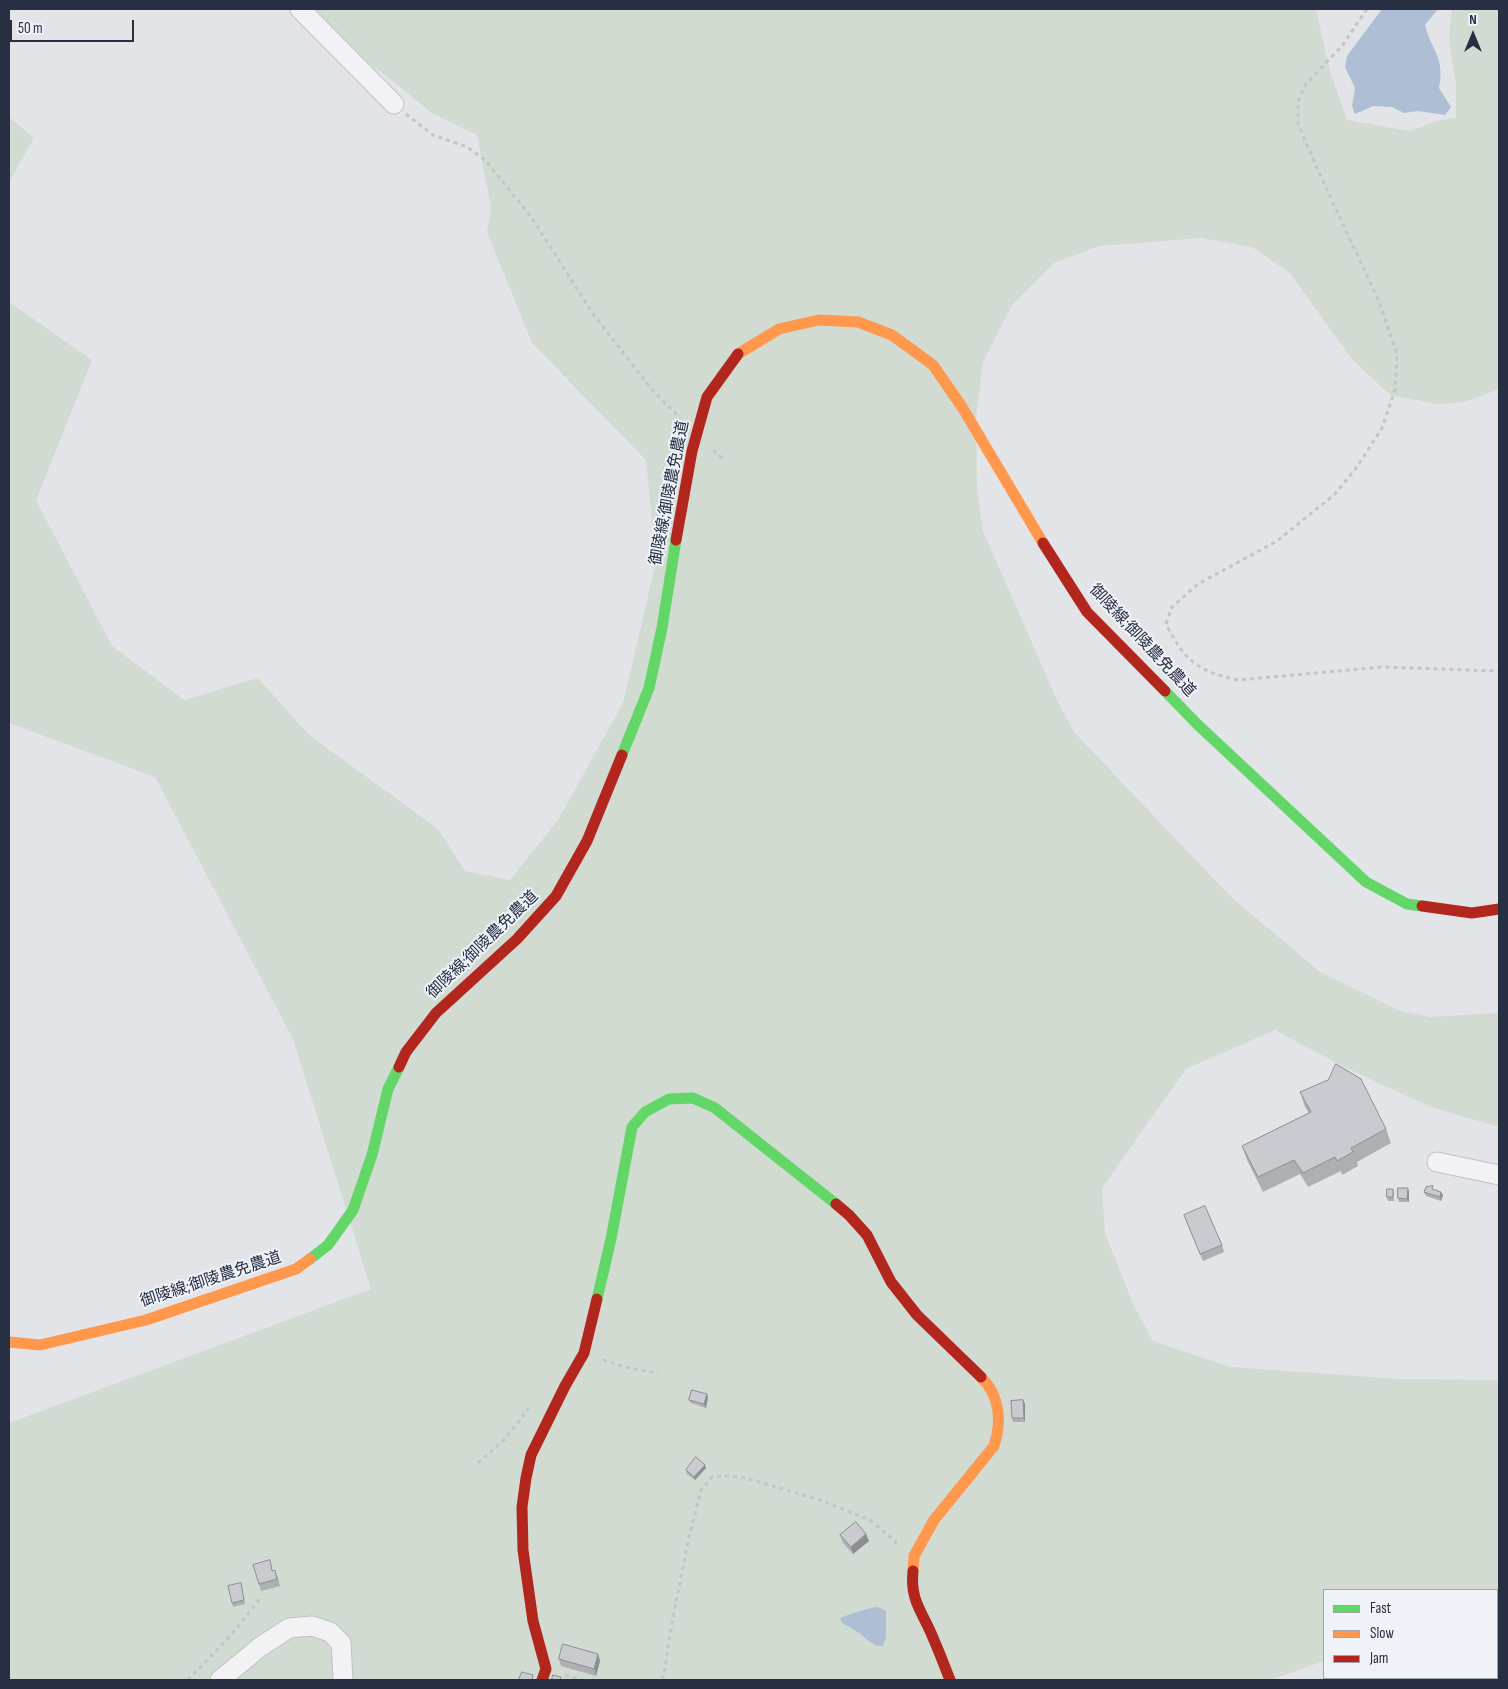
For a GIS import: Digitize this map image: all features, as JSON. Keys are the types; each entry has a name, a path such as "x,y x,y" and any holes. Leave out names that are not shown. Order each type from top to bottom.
{"street":[{"path":"300,9 394,104"},
{"name":"御陵線;御陵農免農道","path":"9,1342 40,1345 146,1320 296,1269 328,1245 353,1210 372,1155 388,1088 406,1052 436,1013 517,939 556,896 587,841 649,688 662,628 692,451 707,398 736,355 778,329 819,320 858,322 892,335 933,365 962,407 1060,572 1087,612 1197,724 1366,882 1407,904 1472,913 1499,909"},
{"path":"542,1680 546,1669 533,1621 523,1550 522,1507 531,1455 565,1386 584,1353 611,1239 632,1127 644,1112 669,1099 693,1098 715,1108 849,1215 867,1235 891,1282 917,1314 990,1385 997,1402 999,1416 998,1434 994,1446 934,1520 914,1556 912,1579 915,1600 950,1680"},
{"path":"1436,1162 1499,1175"},
{"path":"220,1680 260,1647 289,1628 312,1626 330,1632 341,1644 343,1680"}],"path":[{"path":"1367,9 1342,46 1306,84 1298,101 1298,124 1380,304 1397,354 1395,390 1382,428 1357,466 1335,494 1276,541 1198,584 1172,607 1166,624 1177,644 1196,666 1216,675 1238,680 1382,667 1499,671"},
{"path":"394,104 433,135 468,147 485,160 532,218 593,314 653,391 686,424"},
{"path":"711,448 722,459"},
{"path":"584,1353 632,1369 658,1373"},
{"path":"663,1680 672,1622 690,1533 701,1490 712,1477 746,1478 820,1500 870,1520 900,1545 913,1565"},
{"path":"188,1680 231,1635 262,1596"}],"shaded area":[{"path":"315,9 1316,9 1330,72 1347,120 1410,131 1436,121 1456,118 1456,84 1449,39 1452,9 1499,9 1499,389 1465,402 1436,404 1390,395 1352,359 1289,272 1252,247 1201,238 1099,246 1054,263 1012,305 983,362 976,418 977,491 983,531 1057,700 1074,732 1230,896 1320,972 1400,1011 1430,1017 1499,1013 1499,1127 1431,1107 1340,1065 1275,1030 1186,1069 1102,1188 1105,1233 1134,1306 1153,1341 1231,1367 1397,1379 1499,1380 1499,1663 1498,1589 1323,1589 1323,1661 1270,1680 9,1680 9,1423 371,1289 293,1039 155,777 9,723 9,302 92,360 36,500 112,646 184,700 258,678 309,735 438,829 465,871 510,880 558,820 623,703 656,562 646,460 532,343 487,232 491,207 477,135 432,113 355,52"},
{"path":"9,117 34,138 9,182"}],"water":[{"path":"1382,9 1438,9 1425,25 1439,62 1439,88 1451,107 1445,115 1418,111 1404,113 1392,107 1373,106 1355,114 1352,106 1355,88 1345,67 1347,56"},
{"path":"878,1607 886,1611 886,1638 883,1646 875,1645 842,1623 840,1618 859,1611"}],"building":[{"path":"1336,1064 1361,1079 1386,1129 1351,1148 1353,1152 1337,1161 1335,1157 1303,1173 1294,1160 1258,1177 1242,1146 1311,1112 1300,1092 1328,1080"},
{"path":"1433,1186 1432,1189 1441,1192 1440,1197 1424,1192 1426,1187"},
{"path":"1398,1188 1408,1188 1407,1199 1398,1198"},
{"path":"1387,1189 1393,1189 1393,1197 1387,1197"},
{"path":"1205,1206 1222,1245 1200,1254 1184,1215"},
{"path":"692,1390 707,1394 704,1404 689,1400"},
{"path":"1023,1400 1024,1418 1012,1418 1011,1401"},
{"path":"696,1457 705,1465 694,1477 686,1470"},
{"path":"856,1522 866,1534 851,1547 840,1535"},
{"path":"270,1560 272,1571 275,1570 277,1579 259,1584 253,1565"},
{"path":"241,1583 244,1600 232,1603 228,1586"},
{"path":"563,1644 598,1654 594,1669 559,1659"},
{"path":"522,1672 533,1675 532,1680 519,1680"},
{"path":"553,1675 561,1677 560,1680 552,1680"}],"traffic: fast":[{"path":"622,755 649,688 662,628 676,540"},
{"path":"1165,691 1197,724 1366,882 1407,904 1422,906"},
{"path":"310,1259 328,1245 353,1210 372,1155 388,1089 399,1067"},
{"path":"597,1299 611,1239 632,1127 645,1112 669,1099 693,1098 715,1108 836,1204"}],"traffic: slow":[{"path":"738,354 779,329 819,320 858,322 892,335 933,365 962,407 1043,543"},
{"path":"9,1342 40,1345 146,1320 296,1269 310,1259"},
{"path":"913,1571 914,1556 934,1520 994,1446 997,1437 998,1409 992,1392 981,1377"}],"traffic: jam":[{"path":"676,540 692,451 707,397 738,354"},
{"path":"1043,543 1087,612 1165,691"},
{"path":"399,1067 406,1052 436,1013 517,939 556,896 587,841 622,755"},
{"path":"1422,906 1472,913 1499,909"},
{"path":"836,1204 867,1235 891,1282 917,1315 981,1377"},
{"path":"542,1680 546,1669 533,1621 523,1550 522,1507 526,1478 531,1455 565,1386 584,1353 597,1299"},
{"path":"913,1571 915,1597 950,1680"}]}
